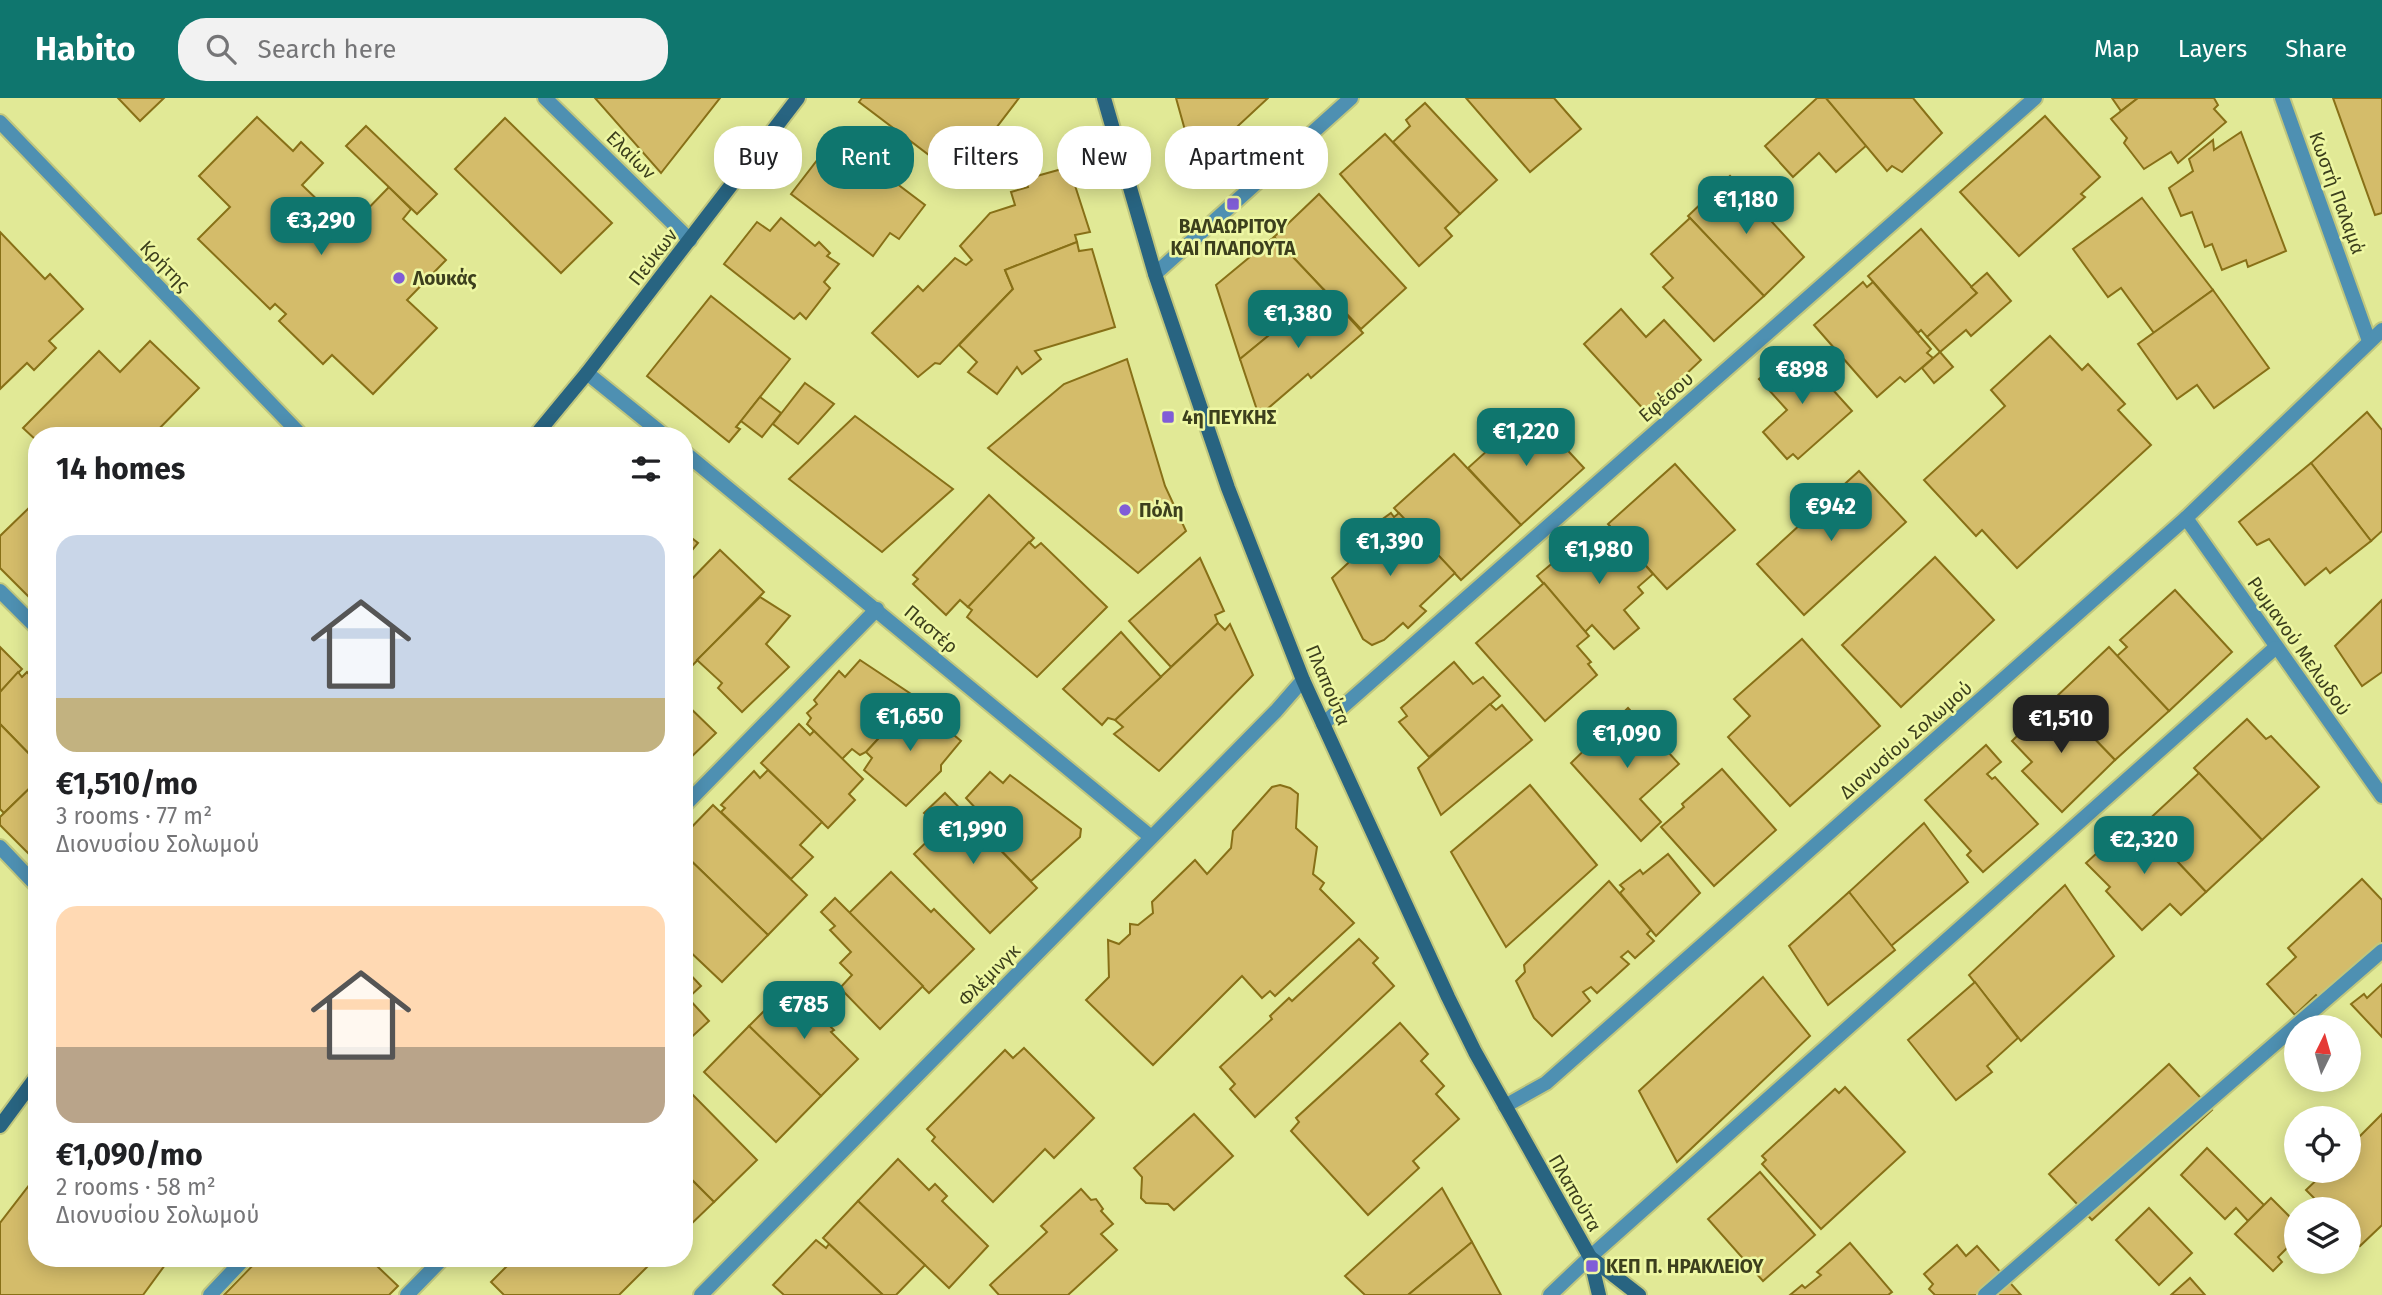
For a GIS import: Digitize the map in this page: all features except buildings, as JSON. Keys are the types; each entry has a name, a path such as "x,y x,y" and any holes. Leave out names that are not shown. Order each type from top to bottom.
{"main road":[{"name":"Πεύκων","path":"542,427 798,98"},
{"name":"Πλαπούτα","path":"1104,98 1154,274 1228,488 1303,680 1448,997 1590,1257 1599,1295"},
{"path":"0,1126 28,1088"},
{"name":"Πλαπούτα","path":"1590,1257 1639,1295"}],"street":[{"name":"Ελαίων","path":"545,98 690,240"},
{"path":"1154,274 1351,98"},
{"name":"Εφέσου","path":"1324,724 2035,98"},
{"name":"Κωστή Παλαμά","path":"2282,98 2370,341"},
{"name":"Κρήτης","path":"0,122 293,427"},
{"name":"Διονυσίου Σολωμού","path":"1505,1105 1546,1083 2186,518 2382,330"},
{"path":"587,373 654,427"},
{"name":"Παστέρ","path":"693,459 1151,837"},
{"name":"Ρωμανού Μελωδού","path":"2186,518 2275,648 2382,796"},
{"path":"0,591 28,619"},
{"path":"693,797 877,609"},
{"path":"1550,1295 2275,648"},
{"name":"Φλέμινγκ","path":"701,1295 1303,680"},
{"path":"0,847 28,877"},
{"path":"1985,1295 2382,951"},
{"path":"210,1295 236,1267"},
{"path":"407,1295 434,1267"}],"place":[{"name":"ΒΑΛΑΩΡΙΤΟΥ ΚΑΙ ΠΛΑΠΟΥΤΑ","path":"1233,204"},
{"name":"Λουκάς","path":"399,278"},
{"name":"4η ΠΕΥΚΗΣ","path":"1168,417"},
{"name":"Πόλη","path":"1125,510"},
{"name":"ΚΕΠ Π. ΗΡΑΚΛΕΙΟΥ","path":"1592,1266"}]}
